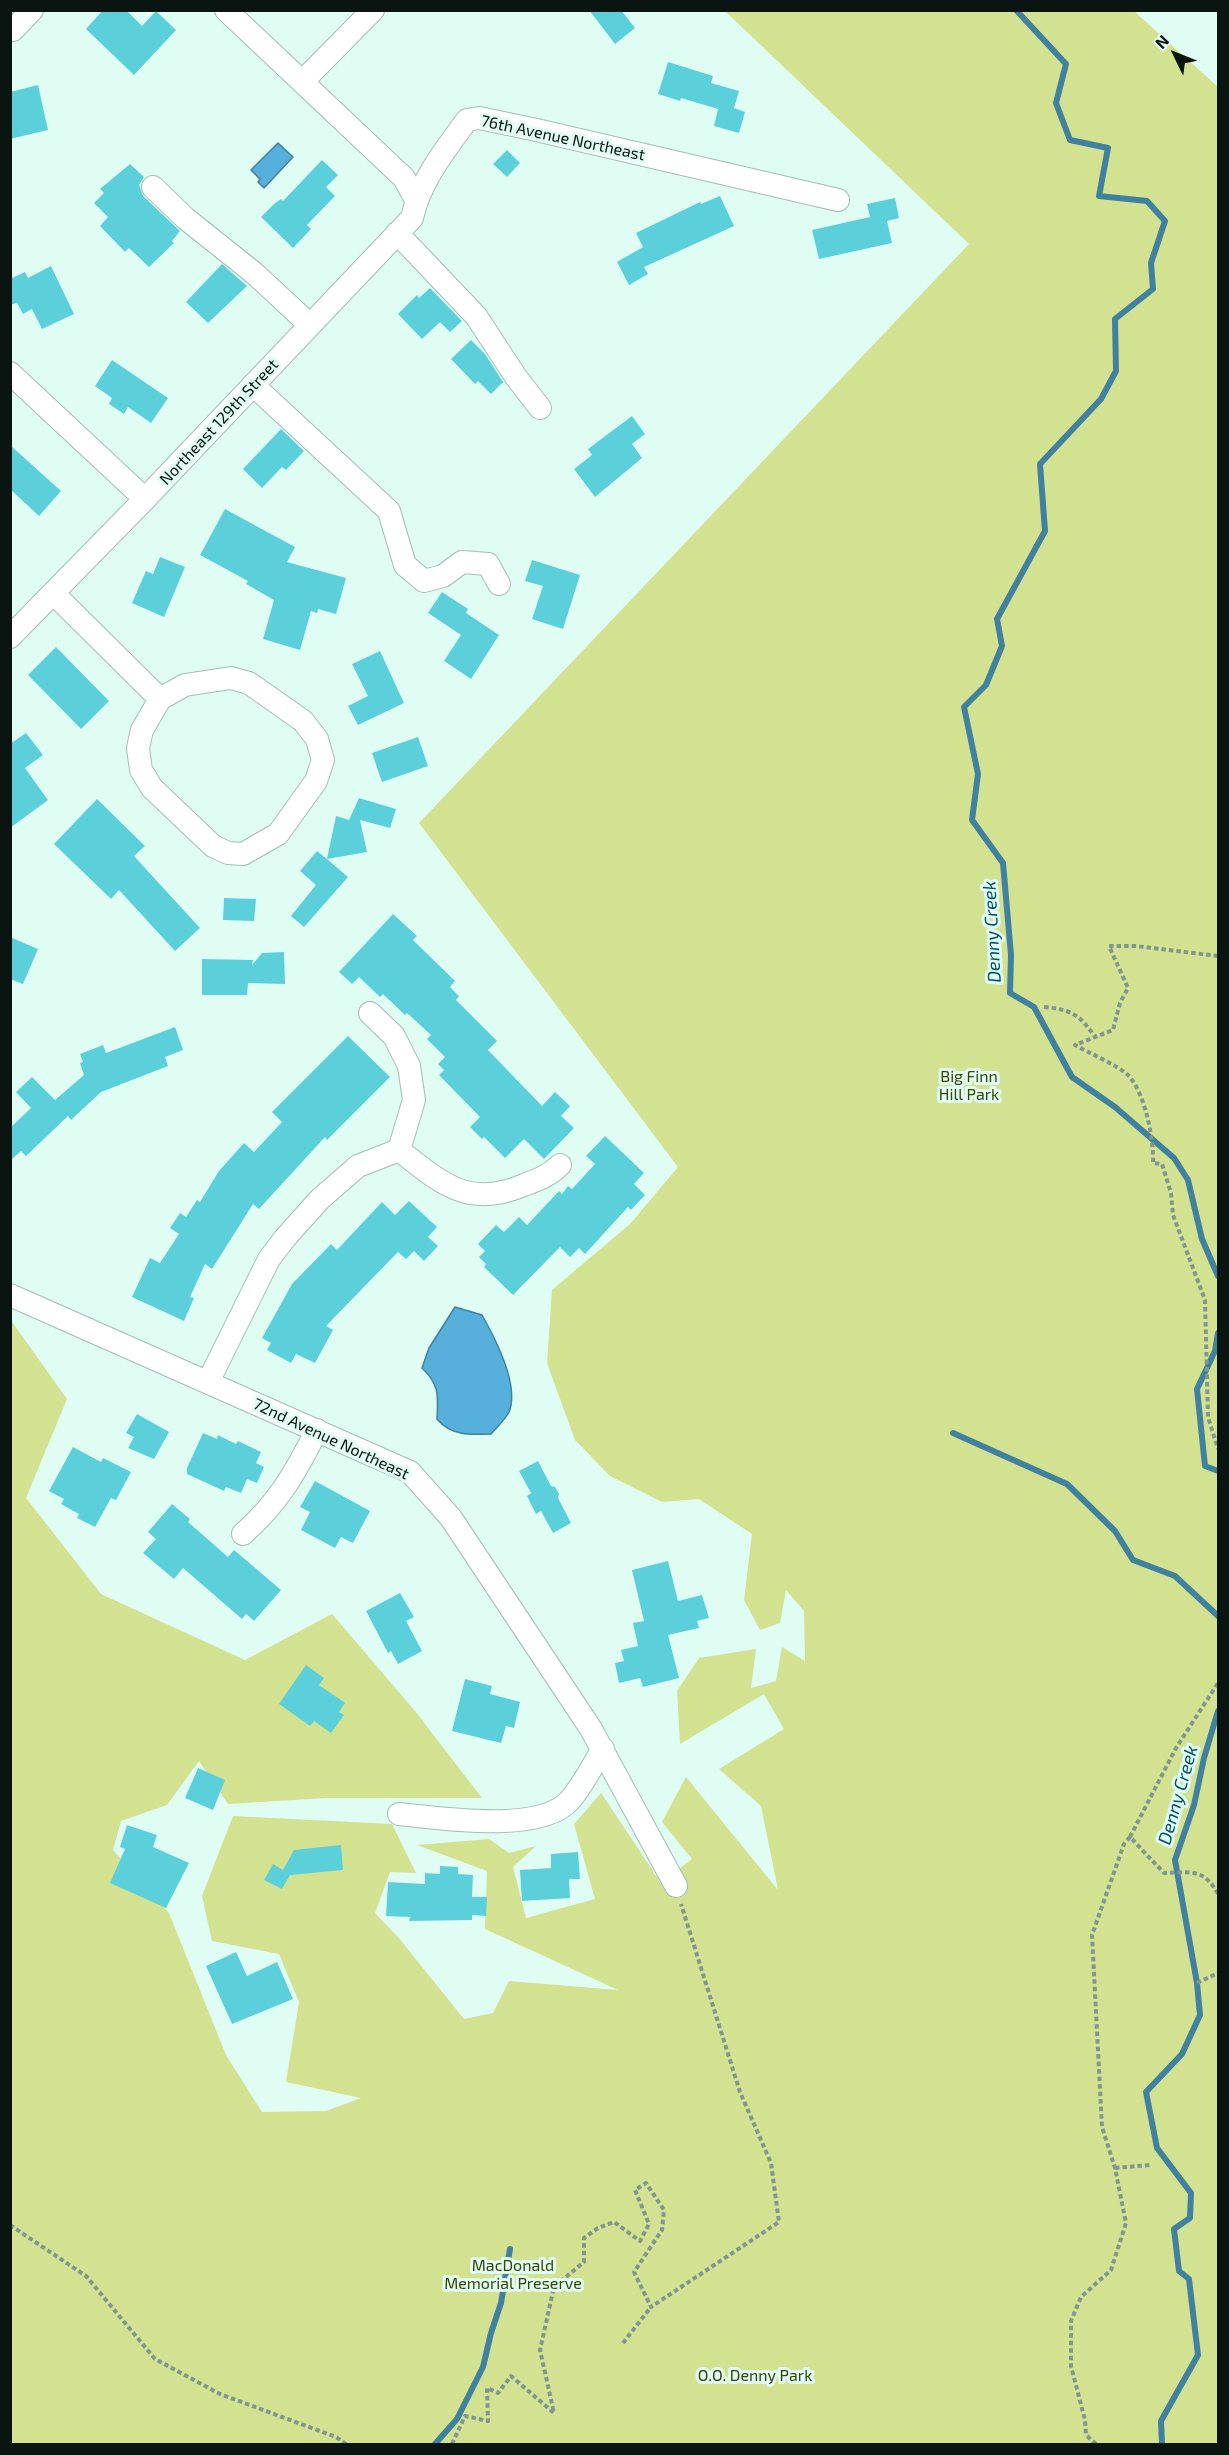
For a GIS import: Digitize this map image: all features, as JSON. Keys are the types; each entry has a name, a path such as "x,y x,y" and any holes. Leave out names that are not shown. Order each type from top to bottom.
{"street":[{"path":"10,28 13,30 32,10"},
{"path":"226,10 404,178 416,200"},
{"path":"302,82 373,10"},
{"name":"76th Avenue Northeast","path":"416,200 441,155 467,120 479,118 838,200"},
{"path":"153,187 185,218 254,273 310,325"},
{"name":"Northeast 129th Street","path":"10,637 145,499 412,218 416,200"},
{"path":"397,233 476,316 540,408"},
{"path":"10,373 145,499"},
{"path":"253,385 389,511 405,565 424,581 443,576 462,562 488,564 499,584"},
{"path":"53,593 160,699"},
{"path":"231,678 249,683 303,722 317,739 323,760 316,781 279,834 243,854 228,853 213,846 152,788 141,770 138,748 141,730 160,699 185,685 231,678"},
{"path":"370,1013 394,1036 409,1066 414,1100 399,1150"},
{"path":"399,1150 439,1181 471,1194 488,1196 516,1189 551,1174 560,1166"},
{"path":"208,1382 269,1259 285,1238 320,1199 358,1166 399,1150"},
{"name":"72nd Avenue Northeast","path":"10,1295 410,1473 433,1496 458,1527 603,1749 676,1886"},
{"path":"243,1534 265,1515 289,1484 317,1430"},
{"path":"399,1814 485,1822 549,1814 569,1802 603,1749"}],"path":[{"path":"1218,956 1136,946 1108,946 1128,987 1120,1003 1113,1030 1075,1045 1127,1075 1140,1098 1151,1126 1153,1163 1162,1164 1171,1193 1173,1215 1205,1300 1208,1417 1218,1449"},
{"path":"1044,1007 1059,1008 1081,1017 1096,1038"},
{"path":"1096,2445 1086,2435 1085,2420 1071,2366 1071,2321 1081,2297 1111,2270 1126,2223 1115,2168 1102,2127 1092,1935 1124,1845 1176,1748 1218,1683"},
{"path":"1130,1837 1164,1873 1196,1872 1212,1882 1218,1894"},
{"path":"623,2343 651,2307 779,2222 771,2163 740,2092 676,1886"},
{"path":"1197,1983 1218,1973"},
{"path":"1115,2168 1150,2165"},
{"path":"453,2445 465,2416 488,2421 487,2388 498,2393 511,2376 554,2413 540,2350 554,2287 584,2262 584,2238 598,2228 614,2222 640,2241 649,2224 635,2190 646,2183 664,2210 662,2230 634,2272 651,2307"},
{"path":"10,2224 86,2276 156,2359 220,2394 336,2437 346,2445"}],"green space":[{"path":"725,11 1134,11 1218,87 1218,2444 11,2444 10,1319 67,1399 26,1498 101,1594 245,1660 332,1614 415,1711 482,1798 326,1798 228,1804 199,1761 167,1805 121,1821 113,1850 169,1913 226,2055 262,2112 326,2111 361,2098 286,2082 299,2002 279,1954 212,1941 202,1896 233,1816 392,1824 416,1873 390,1872 375,1913 398,1937 464,2019 493,2013 509,1981 618,1990 485,1929 487,1871 417,1845 489,1839 509,1853 536,1846 513,1867 526,1918 595,1899 574,1824 601,1793 661,1883 692,1859 662,1822 686,1777 778,1890 761,1806 719,1769 784,1729 764,1694 680,1744 677,1691 699,1658 756,1649 751,1688 776,1681 782,1647 805,1661 804,1611 786,1590 780,1623 760,1630 744,1600 752,1534 699,1499 662,1502 610,1476 575,1440 547,1363 552,1290 630,1224 678,1167 419,823 969,244"}],"water":[{"path":"278,143 293,157 264,188 258,182 260,179 251,170"},
{"path":"455,1307 482,1315 509,1376 512,1401 509,1412 491,1434 462,1433 443,1425 437,1419 437,1391 432,1380 422,1368 429,1348"}],"building":[{"path":"103,10 126,10 142,26 156,11 176,30 134,75 86,29"},
{"path":"589,10 621,10 635,28 615,44"},
{"path":"668,62 713,76 711,83 739,91 734,108 745,112 739,133 714,126 718,109 658,94"},
{"path":"38,85 48,130 10,139 10,92"},
{"path":"507,150 520,163 507,177 493,164"},
{"path":"322,160 338,175 326,187 335,196 307,225 311,229 293,248 261,217 274,204 281,199 283,201"},
{"path":"130,164 144,177 139,185 143,196 180,231 172,241 174,243 149,267 129,248 125,252 100,226 108,217 94,203 104,193 100,189"},
{"path":"720,196 734,226 644,267 648,274 629,285 617,262 643,247 636,233 700,202 701,204"},
{"path":"895,198 899,218 887,221 892,243 819,259 812,230 870,217 867,204"},
{"path":"222,264 247,286 208,323 186,302"},
{"path":"51,266 74,314 42,329 32,309 23,314 17,303 10,305 10,279 25,272 28,278"},
{"path":"430,288 462,321 450,332 440,322 422,339 398,314 417,295 419,298"},
{"path":"471,340 485,354 503,382 491,394 478,381 475,384 451,359"},
{"path":"112,360 168,398 151,423 128,407 124,414 109,404 112,398 95,386"},
{"path":"632,416 645,434 632,444 642,458 595,497 574,469 592,455 588,449"},
{"path":"281,429 304,451 286,470 282,467 262,488 243,469"},
{"path":"10,445 61,491 39,516 10,489"},
{"path":"225,509 295,547 287,562 346,578 336,614 318,609 317,613 311,611 300,650 263,639 274,600 246,584 248,581 200,555"},
{"path":"160,557 185,567 164,617 132,603 146,571 153,574"},
{"path":"532,560 580,575 563,629 532,619 543,586 525,581"},
{"path":"442,592 468,609 466,613 499,635 471,679 444,661 461,635 428,613"},
{"path":"56,647 109,701 81,729 28,675"},
{"path":"380,651 404,703 358,725 348,706 368,696 352,664"},
{"path":"26,733 43,755 25,768 48,800 10,828 10,744"},
{"path":"418,737 428,766 382,782 372,753"},
{"path":"359,798 396,809 390,828 360,820 367,852 327,859 336,816 349,820"},
{"path":"97,799 145,846 134,856 200,928 175,951 119,890 111,899 54,844"},
{"path":"317,851 348,877 304,927 291,916 316,885 300,871"},
{"path":"224,898 256,899 254,921 223,920"},
{"path":"393,914 417,936 413,940 455,981 450,987 459,996 456,1000 497,1041 488,1050 542,1106 555,1092 570,1106 561,1116 574,1128 544,1159 524,1139 505,1158 484,1137 482,1139 470,1127 480,1117 439,1075 444,1070 438,1064 445,1057 427,1039 431,1035 383,994 380,997 359,977 352,984 339,972"},
{"path":"10,937 38,949 23,984 10,979"},
{"path":"284,952 285,984 248,983 247,995 202,995 202,959 253,960 252,965 262,953"},
{"path":"175,1027 183,1050 165,1057 168,1066 101,1092 71,1120 68,1116 26,1156 21,1151 10,1161 10,1128 31,1108 16,1092 32,1077 55,1100 84,1075 80,1054 103,1045 106,1053"},
{"path":"348,1036 390,1077 327,1140 325,1137 259,1209 253,1204 212,1269 205,1264 190,1297 194,1298 184,1321 132,1297 150,1258 160,1263 179,1234 170,1228 180,1213 186,1217 197,1200 200,1202 219,1171 244,1143 254,1152 282,1122 272,1112"},
{"path":"605,1136 644,1173 634,1184 645,1195 631,1210 628,1207 585,1254 579,1248 570,1257 560,1247 513,1295 484,1267 486,1264 479,1257 485,1251 478,1244 496,1225 504,1232 519,1217 527,1225 559,1191 562,1194 568,1186 572,1189 595,1164 586,1156"},
{"path":"409,1201 437,1227 428,1237 438,1246 424,1261 414,1251 406,1259 398,1252 326,1326 333,1330 315,1363 296,1354 291,1363 267,1350 271,1343 262,1338 292,1284 331,1244 337,1250 382,1202 395,1215"},
{"path":"137,1414 169,1432 154,1459 128,1448 134,1437 126,1433"},
{"path":"203,1433 217,1439 218,1435 236,1444 238,1441 261,1452 256,1463 264,1467 257,1483 247,1479 241,1493 226,1487 224,1491 187,1474 187,1468"},
{"path":"73,1447 101,1462 103,1458 131,1472 116,1500 111,1498 95,1527 77,1518 79,1514 61,1504 64,1499 49,1491"},
{"path":"538,1461 551,1486 555,1487 559,1494 558,1498 571,1523 553,1533 541,1511 536,1514 527,1496 531,1493 519,1471"},
{"path":"315,1481 370,1511 353,1543 341,1537 335,1548 301,1530 310,1512 300,1507"},
{"path":"172,1504 190,1519 188,1522 228,1557 234,1550 281,1590 254,1621 246,1614 242,1619 183,1568 174,1579 143,1553 156,1539 148,1532"},
{"path":"668,1561 678,1601 702,1595 709,1618 697,1621 699,1628 668,1635 679,1678 643,1687 640,1678 619,1683 615,1663 624,1661 621,1650 638,1646 633,1623 644,1621 632,1570"},
{"path":"400,1593 414,1617 406,1621 422,1651 398,1664 391,1651 388,1653 366,1611"},
{"path":"306,1665 324,1678 319,1685 345,1703 339,1712 344,1715 331,1733 314,1721 310,1726 279,1704"},
{"path":"465,1679 492,1686 490,1694 520,1702 514,1728 506,1726 501,1743 452,1731"},
{"path":"198,1768 225,1780 213,1810 185,1798"},
{"path":"127,1825 157,1835 153,1847 189,1863 166,1908 110,1883 125,1849 120,1847"},
{"path":"341,1845 343,1870 290,1875 282,1889 264,1880 273,1864 283,1870 294,1850"},
{"path":"578,1852 580,1879 569,1879 570,1898 522,1901 520,1870 551,1868 551,1854"},
{"path":"440,1866 458,1867 458,1874 473,1875 472,1897 487,1897 486,1916 472,1915 472,1920 409,1921 410,1917 386,1916 388,1882 425,1884 425,1873 440,1874"},
{"path":"236,1952 247,1976 277,1962 293,1999 232,2024 206,1966"}],"waterway":[{"name":"Denny Creek","path":"1016,10 1066,64 1056,103 1070,140 1108,148 1099,196 1147,201 1165,221 1151,263 1153,289 1115,319 1116,371 1101,399 1040,464 1045,531 997,619 1002,646 986,685 964,707 978,774 972,820 1003,863 1011,955 1010,993 1034,1007 1072,1077 1115,1107 1174,1158 1188,1180 1202,1239 1218,1276"},
{"name":"Denny Creek","path":"1218,1333 1215,1351 1197,1389 1205,1466 1218,1471"},
{"path":"953,1433 1067,1484 1115,1531 1133,1560 1175,1576 1218,1616"},
{"name":"Denny Creek","path":"1162,2444 1161,2421 1198,2355 1189,2279 1179,2271 1174,2229 1190,2218 1191,2193 1157,2148 1146,2092 1182,2054 1200,2015 1197,1983 1175,1860 1194,1805 1204,1758 1218,1711"},
{"path":"435,2444 457,2419 483,2367 501,2303 510,2249"}],"park label":[{"name":"Big Finn Hill Park","path":"969,1086"},
{"name":"MacDonald Memorial Preserve","path":"513,2275"},
{"name":"O.O. Denny Park","path":"755,2376"}]}
